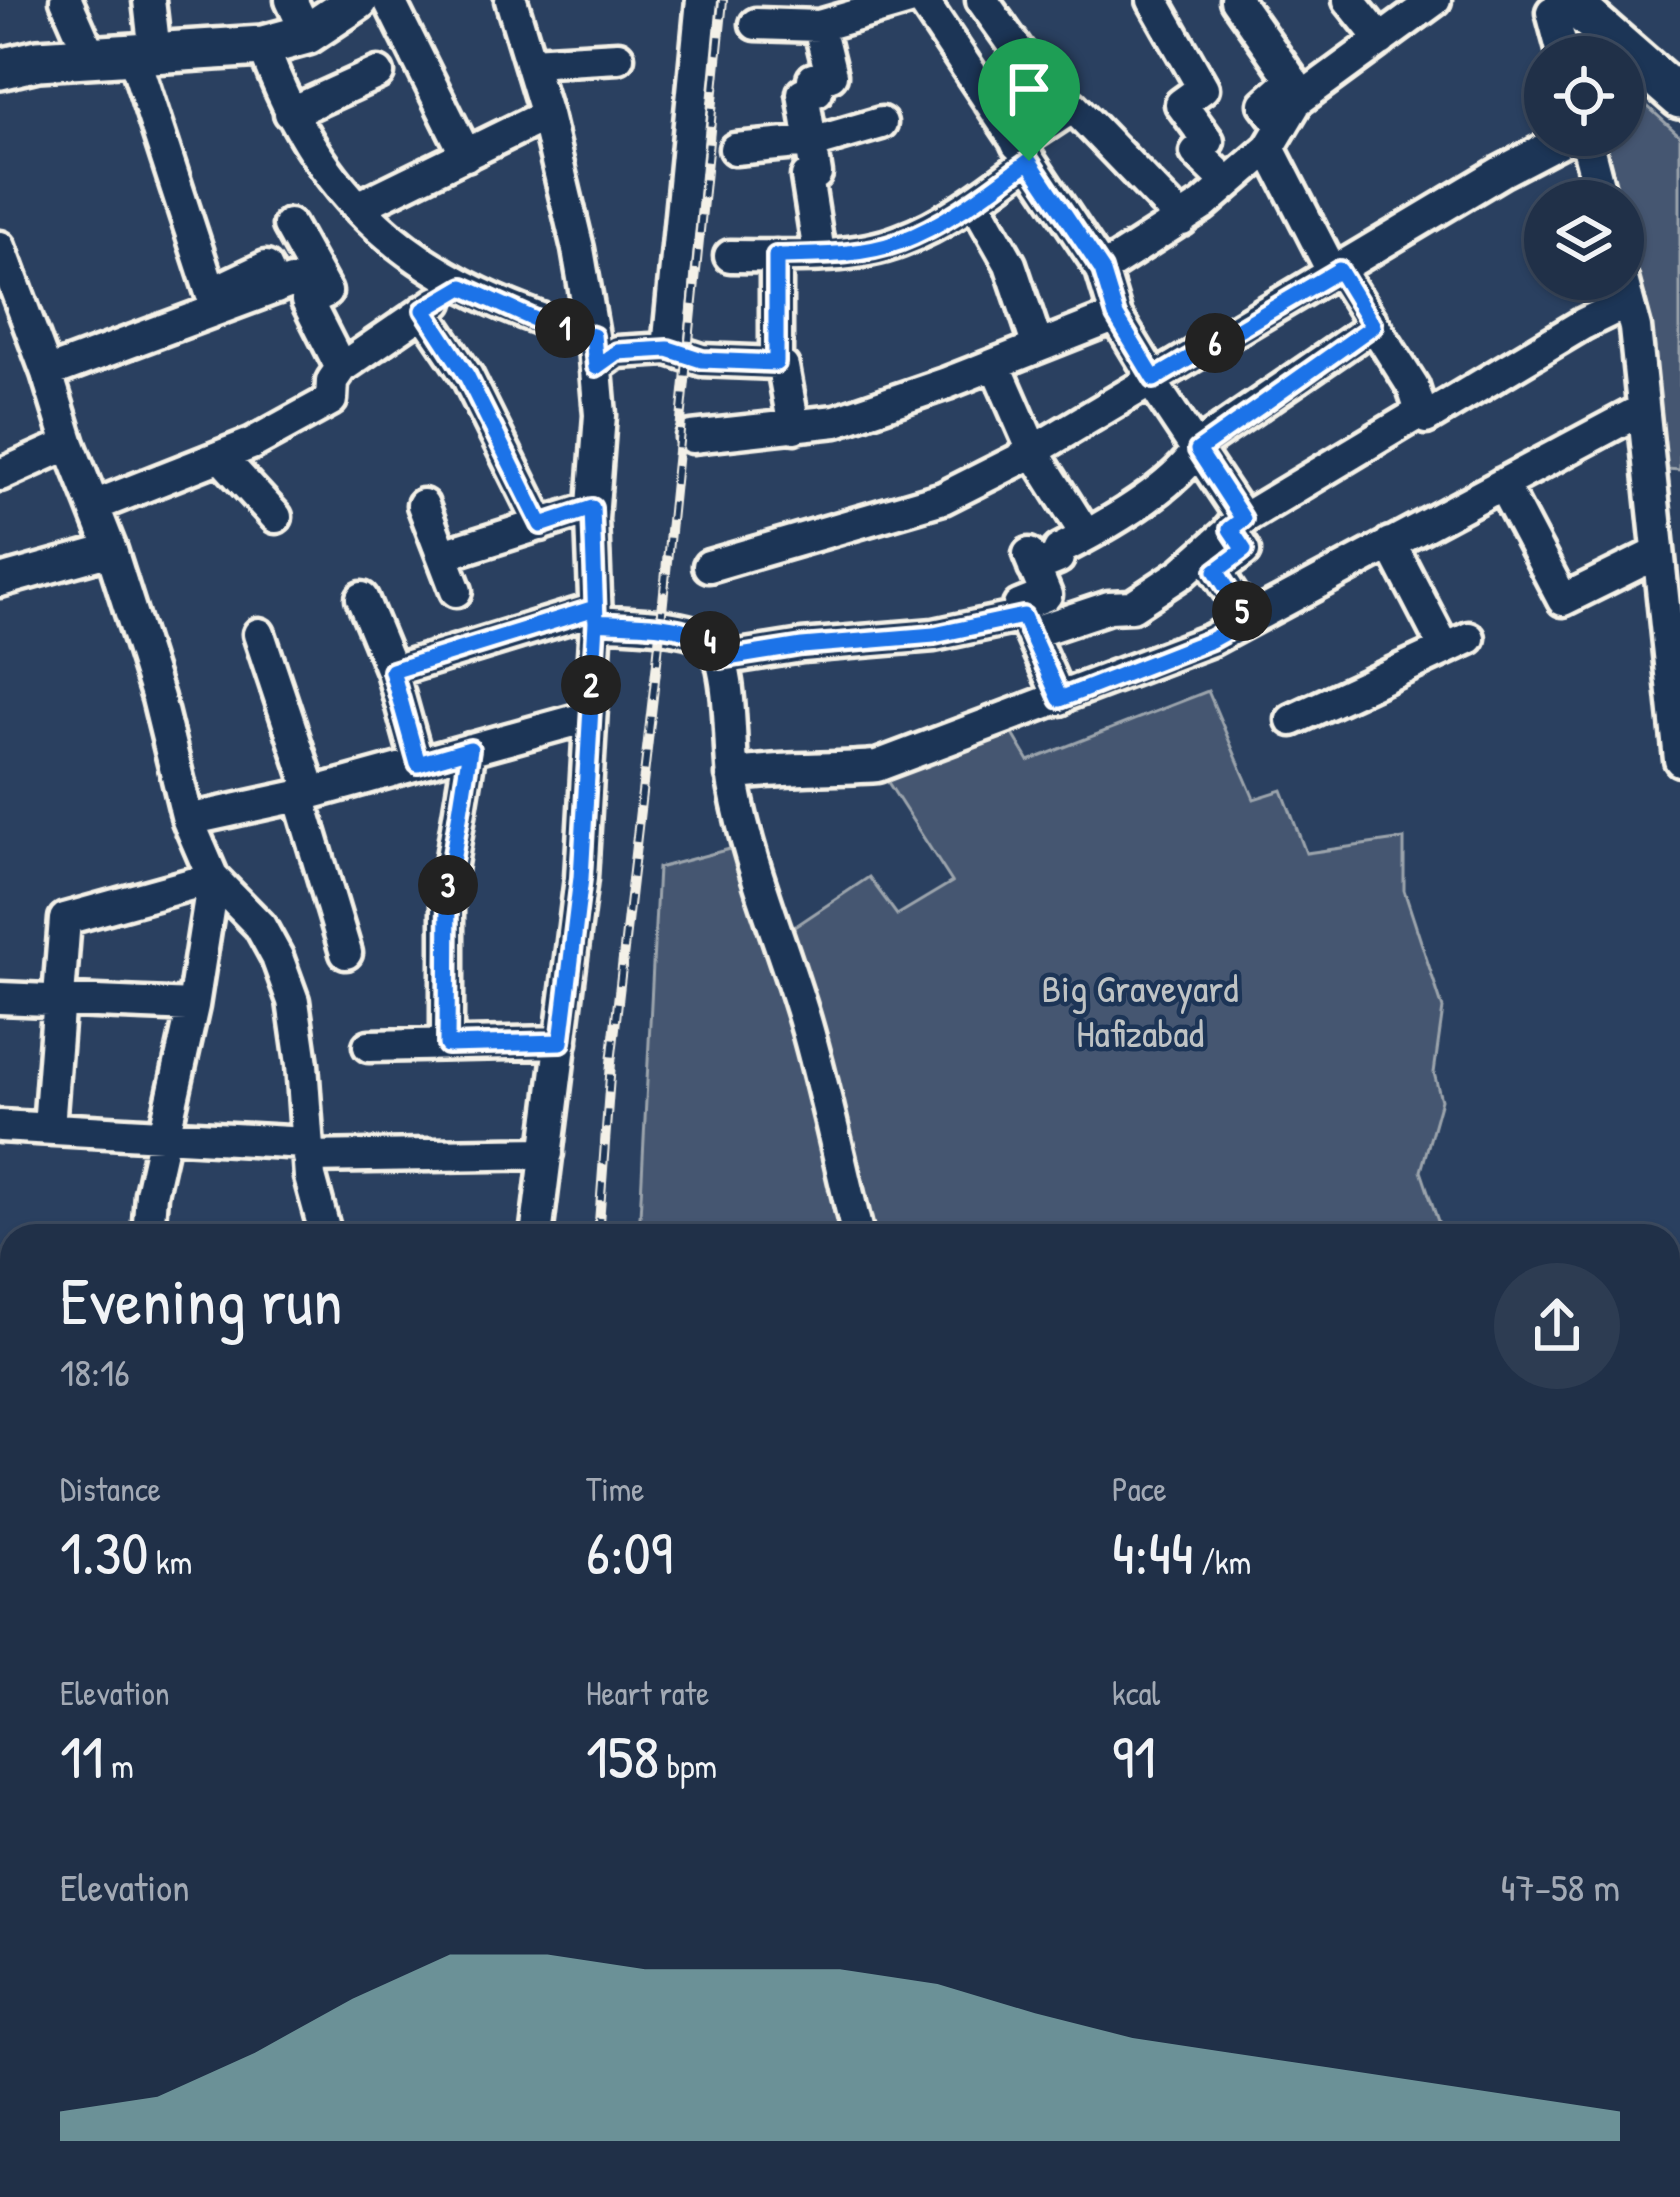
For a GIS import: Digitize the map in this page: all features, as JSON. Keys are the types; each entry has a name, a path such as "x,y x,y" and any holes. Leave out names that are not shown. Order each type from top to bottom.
{"main road":[{"path":"0,69 38,60 263,46 299,17 358,0"},
{"path":"1553,4 1583,36"},
{"path":"1553,4 1680,98"},
{"path":"1644,94 1680,126"}],"street":[{"path":"66,0 91,57"},
{"path":"149,0 144,54 211,292 266,267 276,288"},
{"path":"389,0 466,155"},
{"path":"511,0 546,115 578,249 600,415 592,508 595,615 581,878 538,1224"},
{"path":"668,349 702,0"},
{"path":"982,0 1063,114"},
{"path":"1153,0 1203,88 1180,104 1208,141 1196,152 1228,184"},
{"path":"1236,0 1292,80 1265,104 1336,272 1413,387 1426,418 1583,324 1613,300"},
{"path":"1348,0 1381,40"},
{"path":"1102,270 1182,220 1228,184 1275,136 1297,100 1435,0"},
{"path":"756,24 908,1 1023,152 1102,270 1116,316 1198,450 1236,524 1244,550 1216,571 1247,620"},
{"path":"1553,4 1560,36"},
{"path":"819,253 807,177 816,174 802,93 817,92 813,79 831,75 831,16"},
{"path":"263,46 309,146 385,236 463,287 594,351 668,349 702,360 776,363 783,367 794,427"},
{"path":"530,62 618,57"},
{"path":"290,113 378,74"},
{"path":"730,256 862,251 899,242 975,202 1073,107 1182,220"},
{"path":"358,207 546,115"},
{"path":"735,149 810,142 881,123"},
{"path":"709,566 943,498 1034,451 1532,156"},
{"path":"975,202 1010,264 1038,347"},
{"path":"289,225 326,292 307,301 341,368"},
{"path":"0,247 111,550 158,698 188,820 214,878 260,926 292,1001 302,1064 307,1150 323,1224"},
{"path":"776,256 776,363"},
{"path":"47,373 313,272"},
{"path":"94,506 221,457 331,400 332,381 341,368 463,287"},
{"path":"1628,300 1643,409 1665,478 1666,566 1680,760"},
{"path":"424,310 467,376 541,525"},
{"path":"692,437 836,421 1116,316"},
{"path":"1060,699 1018,606 1046,595 1032,561 1058,558 1058,550 1142,500 1191,462 1198,450 1373,326"},
{"path":"995,364 1034,451 1086,536"},
{"path":"732,775 781,767 877,766 1211,640 1643,409"},
{"path":"721,659 802,646 1027,625 1132,605 1182,573 1236,524 1421,412"},
{"path":"0,475 69,444"},
{"path":"221,457 275,517"},
{"path":"1502,484 1563,600 1666,566"},
{"path":"423,505 456,591"},
{"path":"443,555 592,508"},
{"path":"1292,720 1457,644 1390,543"},
{"path":"0,581 111,550"},
{"path":"362,598 392,671 418,764"},
{"path":"392,671 595,615 690,631 711,641 721,659 729,706 732,775 740,817 808,1031 855,1224"},
{"path":"259,634 346,953"},
{"path":"188,820 306,795 588,717"},
{"path":"447,1045 448,887 470,749"},
{"path":"49,1127 65,919 214,878"},
{"path":"150,1224 162,1132 193,1006 214,878"},
{"path":"0,998 193,1006"},
{"path":"369,1046 561,1042"},
{"path":"0,1126 162,1132 307,1150 547,1153"}],"green space":[{"path":"1644,103 1680,136 1680,470 1666,469 1643,300 1644,180 1610,180 1604,156 1644,156"},
{"name":"Big Graveyard Hafizabad","path":"1208,691 1254,799 1282,790 1306,853 1404,839 1404,890 1443,1009 1434,1073 1441,1100 1421,1171 1439,1224 640,1224 658,868 737,847 769,944 869,877 897,915 952,882 884,776 1010,729 1029,761"}],"railway":[{"path":"599,1224 611,1063 657,662 723,0"}],"route":[{"path":"1029,161 975,202 899,242 862,251 776,256 776,363 702,360 668,349 617,352 596,367 593,336 536,320 463,287 424,310 467,376 541,525 592,508 596,622 581,878 561,1042 447,1045 448,887 470,749 418,764 392,671 595,608 596,622 690,631 711,641 721,659 802,646 934,635 1023,616 1060,699 1211,640 1247,620 1216,571 1244,550 1230,529 1243,519 1198,450 1373,326 1339,270 1154,379 1116,316 1102,270 1029,161"}]}
